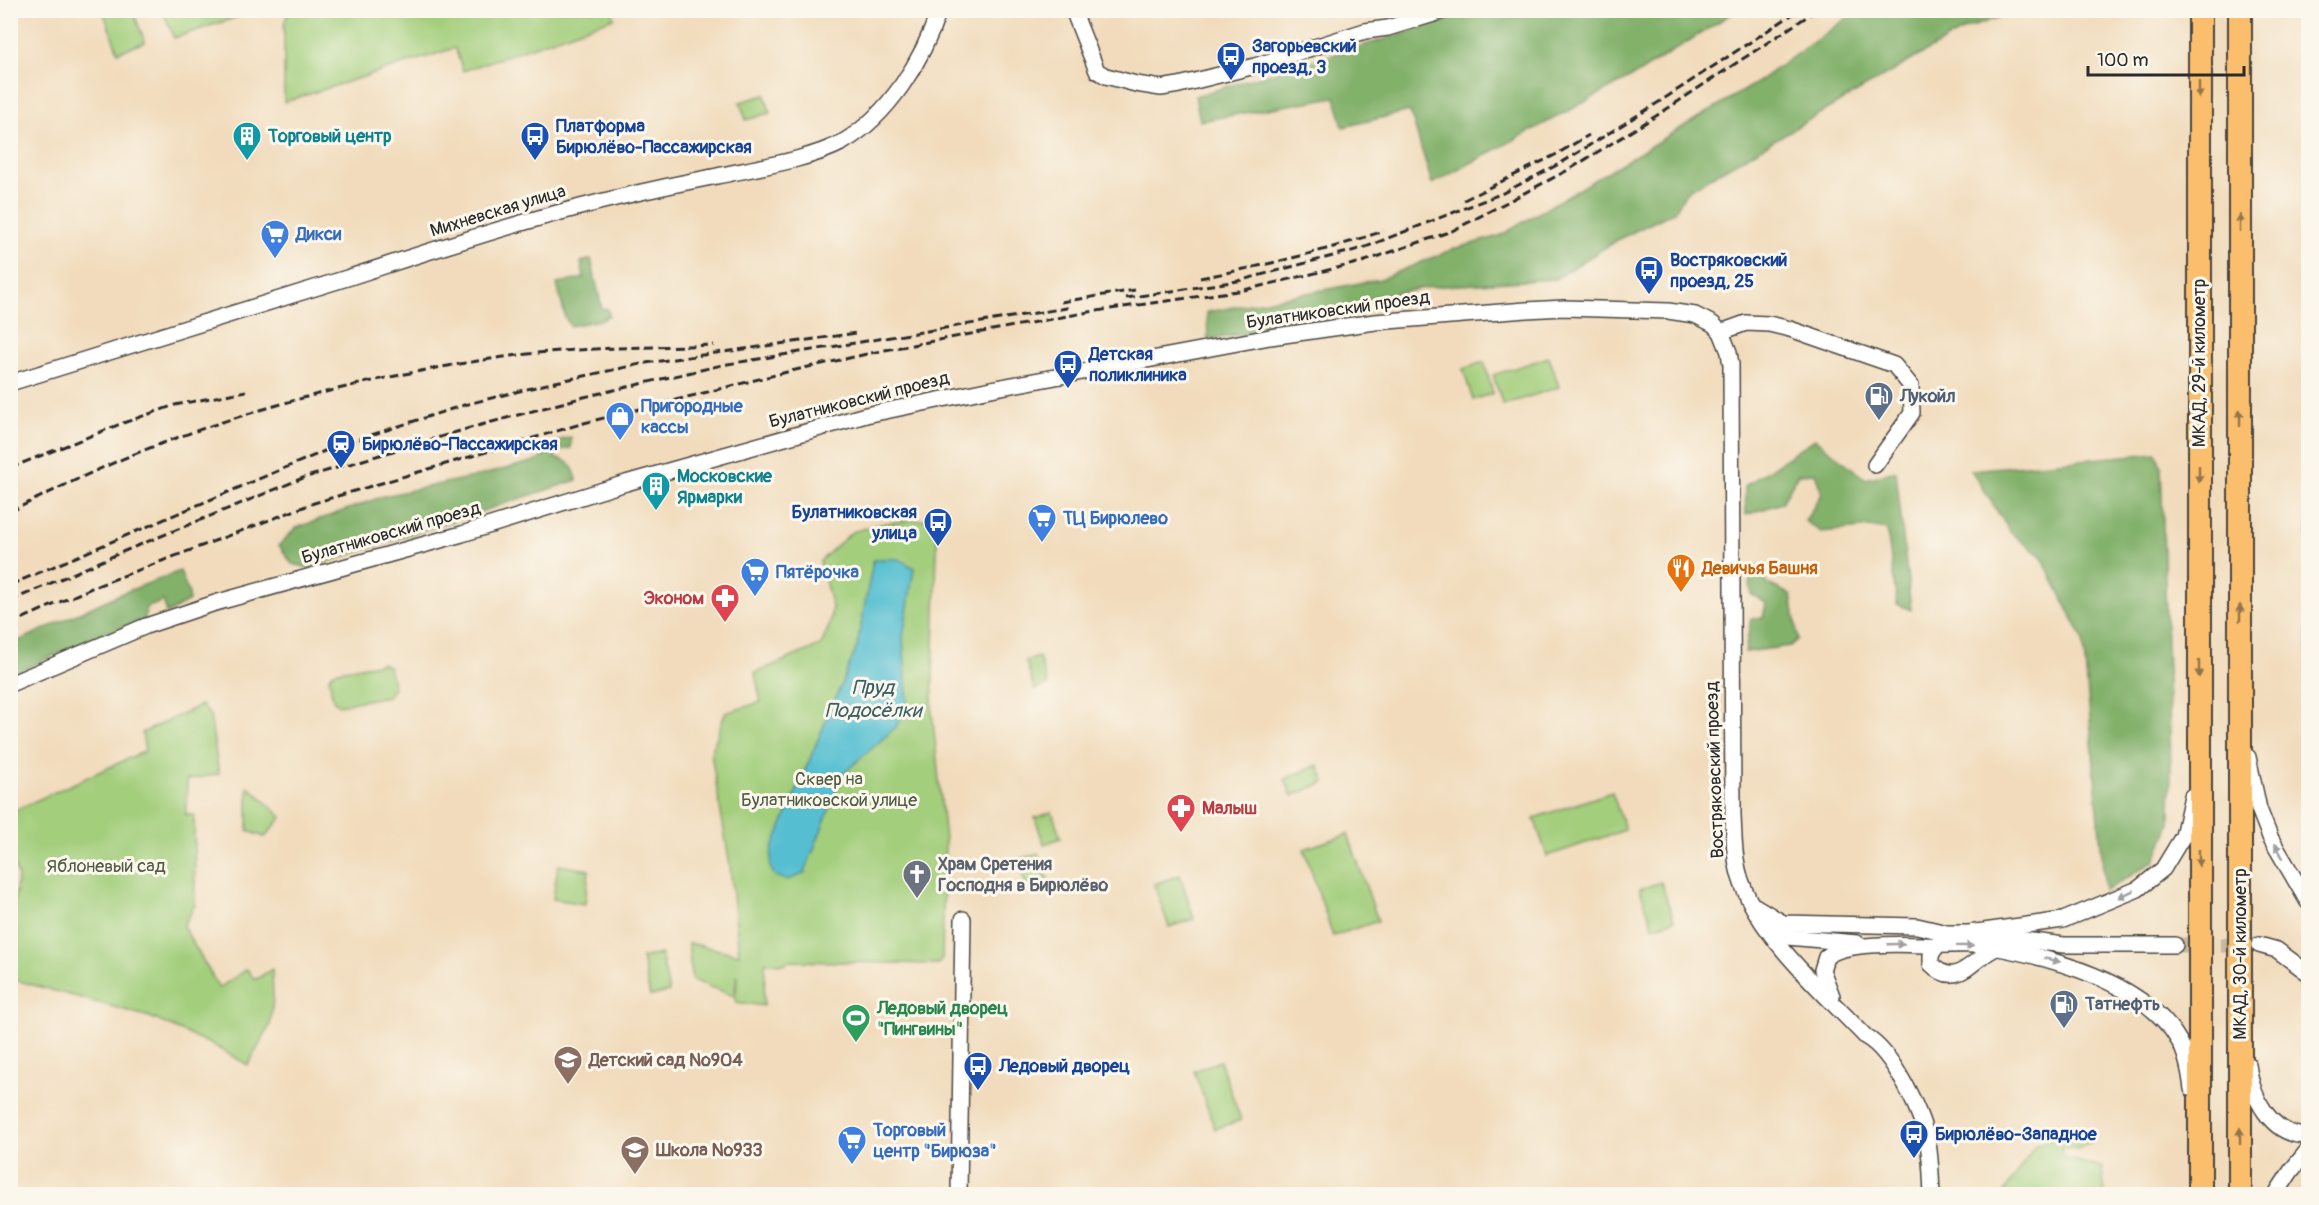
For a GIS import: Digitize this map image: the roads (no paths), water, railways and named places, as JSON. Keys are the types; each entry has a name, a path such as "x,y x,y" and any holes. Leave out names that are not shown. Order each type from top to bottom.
{"highway":[{"name":"МКАД, 29-й километр","path":"2199,10 2199,716"},
{"path":"2240,10 2240,714"},
{"name":"МКАД, 30-й километр","path":"2240,714 2240,1194"},
{"path":"2199,716 2200,1194"}],"street":[{"name":"Михневская улица","path":"10,383 557,213 816,153 860,130 897,91 917,59 939,10"},
{"path":"1073,10 1097,70 1106,76 1136,84 1161,87 1179,85 1255,66 1365,31 1388,28 1447,10"},
{"name":"Булатниковский проезд","path":"10,684 146,627 215,603 462,534 686,466 866,415 915,404 1279,335 1421,317 1564,308 1668,311 1704,319 1727,329"},
{"path":"1727,329 1758,322 1790,328 1894,365 1911,386 1912,413 1875,465"},
{"name":"Востряковский проезд","path":"1727,329 1732,385 1731,668 1734,842 1741,882 1751,903 1779,938 1835,1004 1866,1037 1872,1040 1902,1081 1927,1141 1932,1194"},
{"path":"2240,714 2259,809 2270,837 2308,902"},
{"path":"1969,933 2063,920 2138,889 2163,869 2183,836 2189,815 2195,779 2199,716"},
{"path":"1751,903 1783,923 1917,926 1947,933 1969,933 2047,943"},
{"path":"959,1194 963,919"},
{"path":"1779,938 1796,930 1817,925"},
{"path":"1947,933 1935,945 1930,955 1931,964 1946,975 1963,971 1995,949 2011,944 2175,945"},
{"path":"1779,938 1869,945 1988,946 2062,963 2109,984 2145,1004 2171,1028 2187,1059 2200,1169"},
{"path":"1835,1004 1822,970 1826,957 1836,952 1869,945"},
{"path":"2259,945 2277,950 2308,973"},
{"path":"2240,965 2247,1060 2254,1093 2260,1105 2281,1128 2291,1134 2308,1136"},
{"path":"2276,1194 2308,1150"}],"water":[{"name":"Пруд Подосёлки","path":"899,559 914,568 903,638 908,706 896,727 843,774 804,874 787,880 775,876 770,867 772,849 857,647 873,561"}],"tunnel":[{"path":"2175,945 2247,945"}],"railway":[{"path":"1126,298 1238,281 1363,248 1503,193 1561,163 1799,10"},
{"path":"10,624 94,587 314,503 584,423 885,350 1089,312 1244,290 1362,262 1452,231 1570,169 1656,116 1817,10"},
{"path":"1464,200 1555,155 1589,135"},
{"path":"1200,278 1293,258 1383,231"},
{"path":"1061,302 1135,290"},
{"path":"10,601 303,478 470,428 584,397 722,365 1072,307"},
{"path":"10,585 334,447 464,405 551,383 646,363 857,333"},
{"path":"10,512 100,469 198,430 286,403 375,380 536,353 714,345"},
{"path":"10,468 175,405 246,391"}],"place":[{"name":"Загорьевский проезд, 3","path":"1231,82"},
{"name":"Торговый центр","path":"247,162"},
{"name":"Платформа Бирюлёво-Пассажирская","path":"535,162"},
{"name":"Дикси","path":"275,260"},
{"name":"Востряковский проезд, 25","path":"1649,296"},
{"name":"Детская поликлиника","path":"1068,390"},
{"name":"Лукойл","path":"1879,422"},
{"name":"Пригородные кассы","path":"620,442"},
{"name":"Бирюлёво-Пассажирская","path":"341,470"},
{"name":"Московские Ярмарки","path":"656,512"},
{"name":"ТЦ Бирюлево","path":"1042,544"},
{"name":"Булатниковская улица","path":"938,548"},
{"name":"Девичья Башня","path":"1681,594"},
{"name":"Пятёрочка","path":"755,598"},
{"name":"Эконом","path":"725,624"},
{"name":"Малыш","path":"1181,834"},
{"name":"Храм Сретения Господня в Бирюлёво","path":"917,900"},
{"name":"Татнефть","path":"2064,1030"},
{"name":"Ледовый дворец \"Пингвины\"","path":"856,1044"},
{"name":"Детский сад №904","path":"568,1086"},
{"name":"Ледовый дворец","path":"978,1092"},
{"name":"Бирюлёво-Западное","path":"1914,1160"},
{"name":"Торговый центр \"Бирюза\"","path":"852,1166"},
{"name":"Школа №933","path":"635,1176"}],"park label":[{"name":"Сквер на Булатниковской улице","path":"829,789"},
{"name":"Яблоневый сад","path":"106,866"}]}
